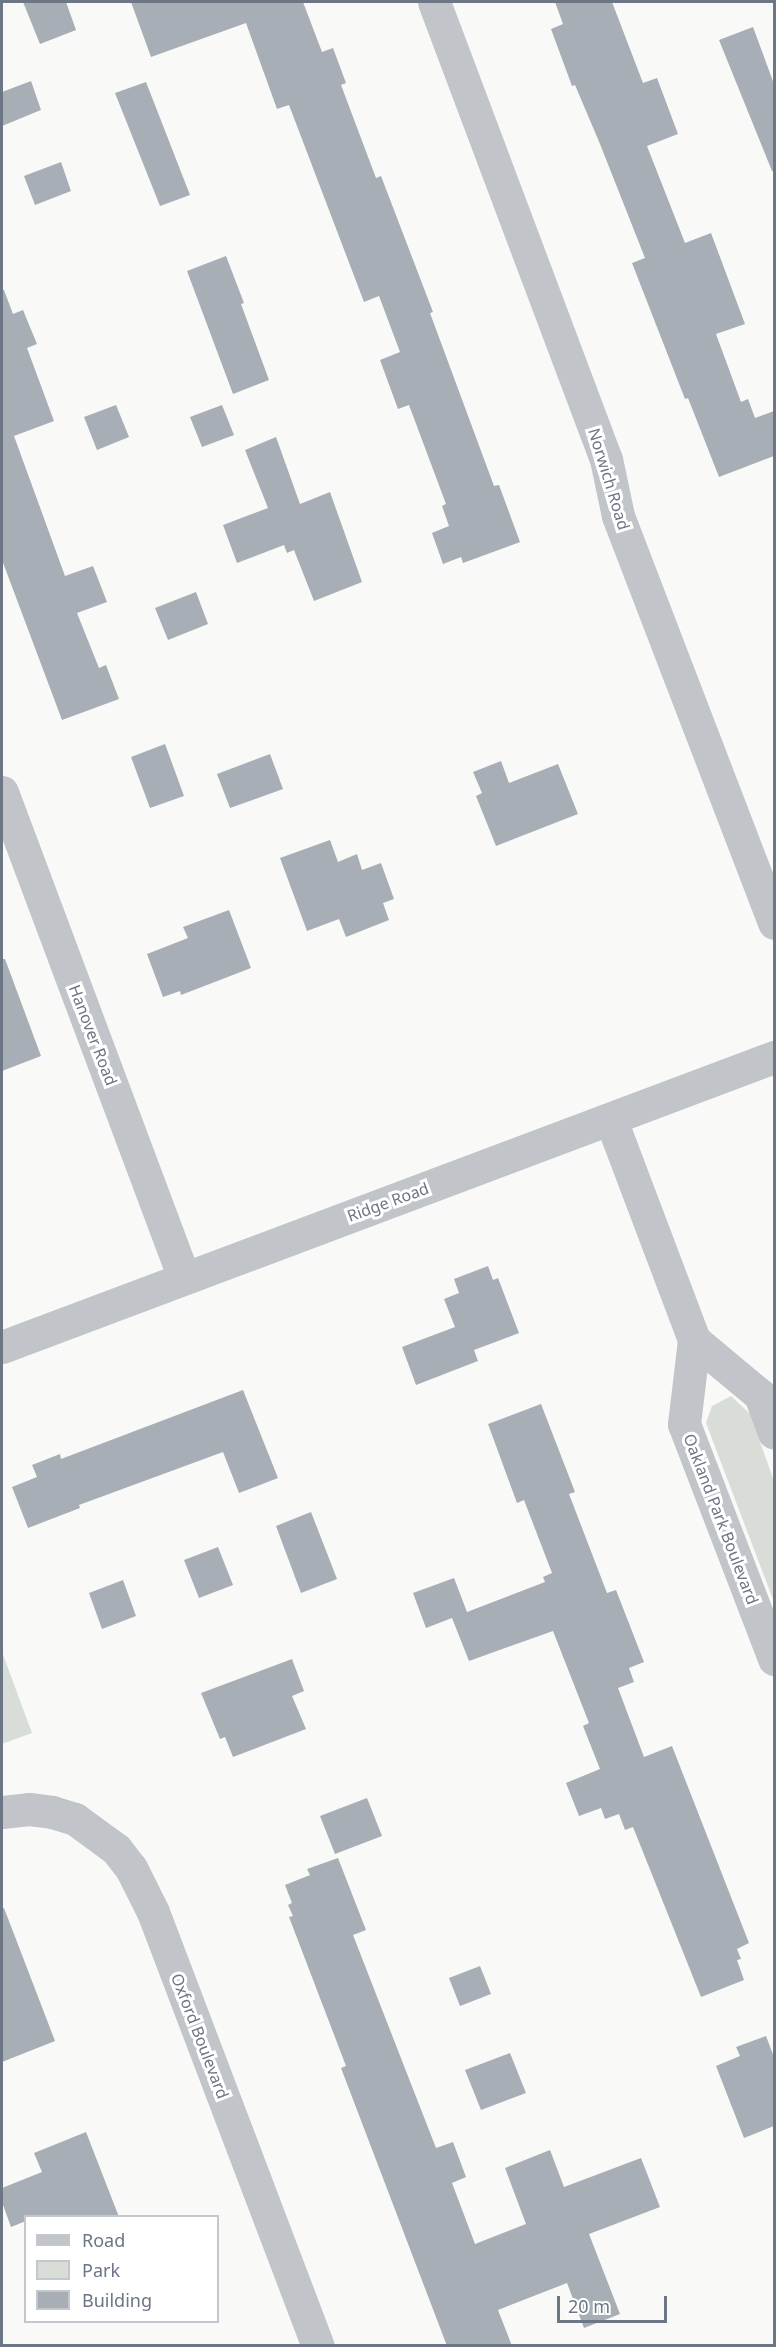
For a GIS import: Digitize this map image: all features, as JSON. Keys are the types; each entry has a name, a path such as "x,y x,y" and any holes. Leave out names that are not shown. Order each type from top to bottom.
{"street":[{"name":"Norwich Road","path":"434,2 606,459 618,516 774,923"},
{"name":"Hanover Road","path":"2,792 184,1278"},
{"name":"Ridge Road","path":"2,1347 774,1057"},
{"name":"Oakland Park Boulevard","path":"611,1120 694,1340 684,1424 774,1659"},
{"name":"Oakland Park Boulevard","path":"694,1340 760,1395 774,1433"},
{"name":"Oxford Boulevard","path":"2,1812 29,1809 52,1812 75,1820 116,1849 131,1868 153,1912 318,2346"}],"green space":[{"path":"731,1396 750,1414 774,1481 774,1602 706,1423 712,1406"},
{"path":"2,1652 32,1733 2,1744"}],"building":[{"path":"23,2 66,2 76,30 40,44"},
{"path":"131,2 303,2 322,52 333,48 346,83 341,85 376,178 381,176 433,312 430,313 494,486 499,485 520,542 463,563 461,557 443,564 432,533 449,526 442,506 446,504 409,405 398,409 380,360 400,352 379,296 364,302 289,105 277,109 246,23 151,57"},
{"path":"555,2 612,2 643,83 657,78 678,134 647,146 685,243 711,233 745,324 716,334 741,402 748,399 755,418 774,411 774,456 719,477 688,398 685,399 632,263 645,258 575,85 572,86 551,29 563,24"},
{"path":"753,27 774,84 774,171 772,171 719,40"},
{"path":"31,81 41,110 2,126 2,92"},
{"path":"146,82 190,195 160,206 115,93"},
{"path":"61,162 71,191 35,205 24,176"},
{"path":"226,256 269,380 233,394 187,271"},
{"path":"2,290 4,290 13,314 23,310 37,344 27,348 54,421 14,436 65,576 93,566 107,602 77,613 99,668 106,665 119,699 62,720 2,560"},
{"path":"116,405 129,437 97,450 84,417"},
{"path":"222,405 234,435 202,447 190,417"},
{"path":"276,437 300,504 330,492 362,582 314,601 294,550 287,553 284,545 237,563 223,525 268,508 245,450"},
{"path":"196,592 208,624 168,640 155,608"},
{"path":"165,744 184,796 150,808 131,757"},
{"path":"270,754 283,789 230,808 217,774"},
{"path":"501,761 509,783 558,764 578,814 496,846 476,796 482,793 473,772"},
{"path":"330,840 338,862 357,854 362,870 381,863 394,899 383,903 389,920 346,937 339,919 307,931 280,858"},
{"path":"229,910 251,968 181,995 180,991 163,997 147,954 188,938 183,927"},
{"path":"2,959 5,959 41,1056 2,1071"},
{"path":"488,1266 493,1280 498,1278 519,1333 474,1350 478,1361 416,1385 402,1347 455,1327 444,1299 459,1293 454,1279"},
{"path":"243,1390 278,1478 239,1493 223,1452 79,1505 80,1508 28,1528 12,1487 37,1477 32,1465 60,1454 61,1459"},
{"path":"541,1404 575,1492 569,1494 607,1593 616,1590 644,1662 629,1668 634,1682 618,1688 644,1757 672,1746 749,1943 737,1949 741,1959 737,1960 744,1980 701,1997 633,1827 625,1830 619,1814 605,1819 601,1808 579,1816 566,1783 600,1769 583,1726 589,1723 553,1631 469,1661 452,1618 426,1628 413,1593 454,1578 467,1612 545,1582 543,1577 552,1573 524,1500 517,1503 488,1424"},
{"path":"311,1512 337,1579 301,1593 276,1526"},
{"path":"218,1547 233,1585 199,1598 184,1560"},
{"path":"123,1580 136,1616 102,1629 89,1593"},
{"path":"292,1659 304,1691 292,1696 306,1729 233,1757 225,1737 220,1739 201,1693"},
{"path":"367,1798 382,1836 335,1854 320,1816"},
{"path":"338,1858 366,1930 353,1935 436,2148 453,2142 466,2177 452,2183 475,2244 526,2224 505,2168 550,2150 564,2187 641,2158 660,2207 589,2234 620,2314 584,2328 567,2283 498,2310 512,2346 447,2346 341,2068 346,2066 289,1917 293,1916 288,1905 292,1903 285,1885 310,1875 307,1869"},
{"path":"4,1908 55,2041 2,2062 2,1909"},
{"path":"480,1966 491,1994 460,2006 449,1978"},
{"path":"766,2036 774,2057 774,2126 744,2138 716,2066 740,2056 736,2047"},
{"path":"510,2053 526,2093 481,2110 465,2070"},
{"path":"86,2132 118,2215 24,2215 24,2222 11,2227 2,2202 2,2188 42,2172 34,2153"}]}
